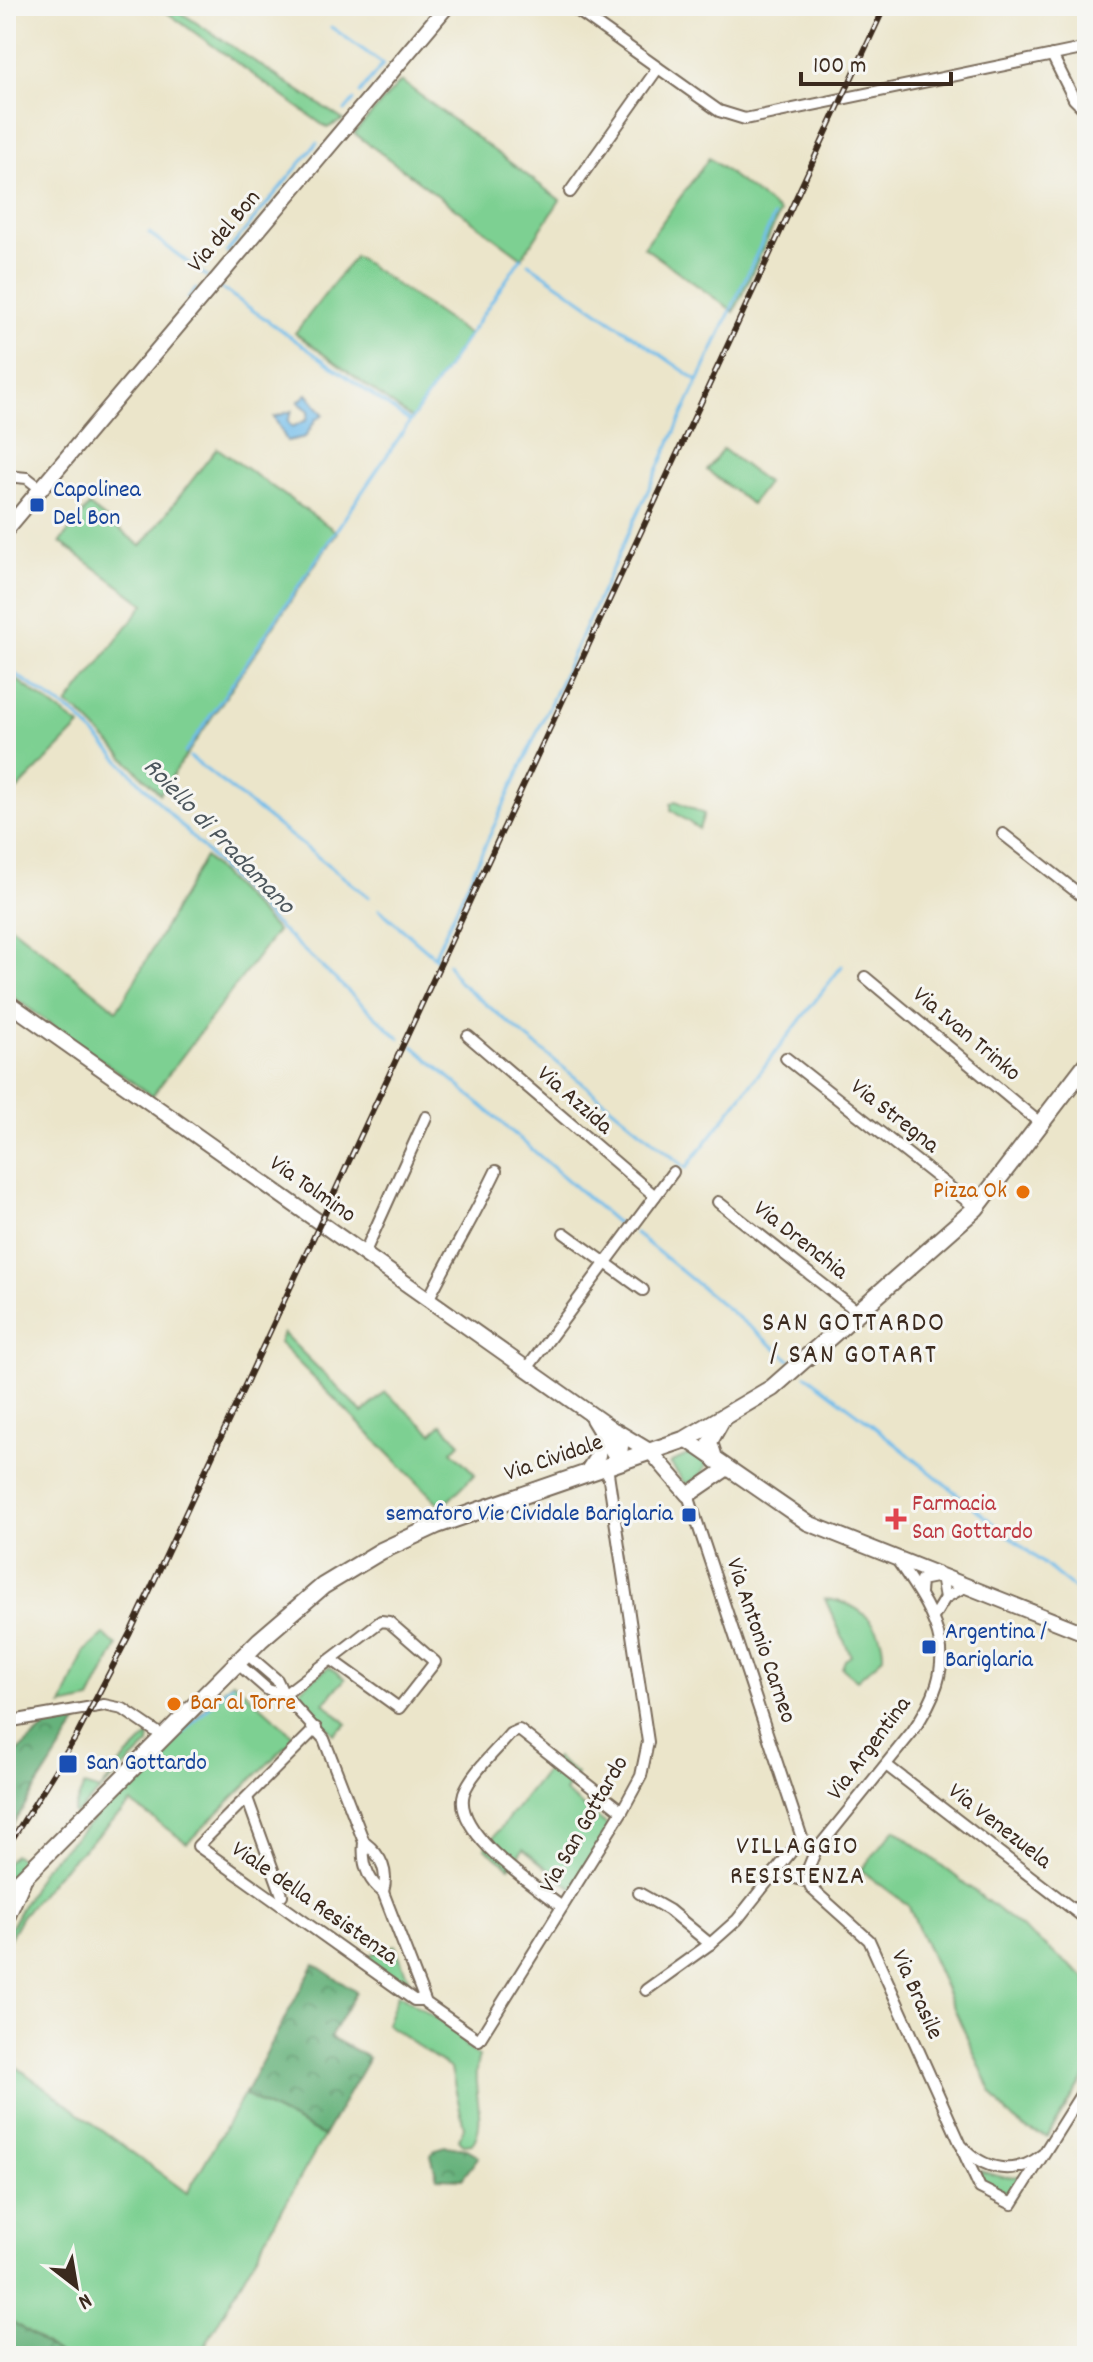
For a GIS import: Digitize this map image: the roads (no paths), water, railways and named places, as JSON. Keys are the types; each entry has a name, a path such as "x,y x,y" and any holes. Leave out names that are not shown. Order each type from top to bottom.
{"main road":[{"name":"Via Cividale","path":"6,1895 242,1658 307,1598 381,1551 437,1525 686,1439 772,1388 976,1208 1041,1124 1082,1081 1087,1063"}],"street":[{"name":"Via del Bon","path":"6,530 447,6"},
{"path":"571,6 719,111 745,119 1087,48"},
{"path":"1052,55 1074,99 1087,112"},
{"path":"570,192 658,68"},
{"path":"6,476 27,478 41,489"},
{"path":"1003,834 1087,900"},
{"name":"Via Ivan Trinko","path":"865,977 1041,1124"},
{"name":"Via Tolmino","path":"6,1001 591,1415 606,1429 651,1452"},
{"name":"Via Azzida","path":"468,1036 655,1196"},
{"name":"Via Stregna","path":"786,1058 976,1208"},
{"path":"364,1254 426,1117"},
{"path":"428,1300 496,1171"},
{"path":"526,1370 673,1172"},
{"name":"Via Drenchia","path":"718,1202 858,1312"},
{"path":"564,1233 643,1290"},
{"path":"721,1466 710,1442 724,1419"},
{"path":"587,1472 598,1455 606,1429"},
{"name":"Via Tolmino","path":"606,1429 613,1464"},
{"path":"686,1439 800,1520 1087,1634"},
{"name":"Via Antonio Carneo","path":"651,1452 688,1495 802,1838 815,1852"},
{"name":"Via San Gottardo","path":"479,2040 641,1776 648,1742 613,1464"},
{"path":"688,1495 721,1466"},
{"name":"Via Argentina","path":"815,1852 919,1723 933,1695 941,1658 934,1616 897,1560"},
{"path":"920,1594 921,1580 941,1576"},
{"path":"941,1576 945,1598"},
{"path":"934,1616 945,1598 966,1586"},
{"path":"284,1695 331,1659 384,1620 435,1662 402,1707 397,1708 331,1659"},
{"name":"Viale della Resistenza","path":"242,1658 268,1690 284,1695 327,1744 364,1842 377,1852 387,1878 383,1892 424,2000 430,2009 479,2040"},
{"path":"6,1722 104,1705 123,1709 164,1737"},
{"name":"Viale della Resistenza","path":"316,1728 198,1846 414,2000 424,2000"},
{"path":"562,1907 480,1842 464,1803 467,1788 510,1734 519,1730 622,1811"},
{"name":"Via Venezuela","path":"886,1765 1087,1920"},
{"name":"Viale della Resistenza","path":"247,1798 282,1895"},
{"path":"646,1990 710,1944 737,1920 802,1838"},
{"path":"775,1872 809,1882 809,1864 815,1852"},
{"name":"Via Cividale","path":"6,1925 31,1869"},
{"name":"Via Brasile","path":"809,1882 816,1895 869,1940 980,2188 1012,2204 1042,2155"},
{"path":"639,1893 669,1910 710,1944"},
{"path":"961,2145 980,2162 1003,2169 1019,2168 1042,2155 1087,2085"}],"water":[{"path":"307,394 324,415 316,419 305,437 287,441 274,417 292,411 288,421 292,427 307,420 309,411 298,402"}],"waterway":[{"path":"331,27 383,64 360,93"},
{"path":"345,111 354,100"},
{"path":"227,252 317,143"},
{"path":"434,957 774,216"},
{"path":"149,233 206,276"},
{"path":"185,753 521,258"},
{"path":"528,263 697,380"},
{"path":"220,287 409,421"},
{"path":"188,298 196,289"},
{"name":"Roiello di Pradamano","path":"6,668 78,717 273,922 399,1038"},
{"path":"190,757 369,897"},
{"path":"379,909 437,959"},
{"path":"448,964 459,982 686,1168 842,966"},
{"name":"Roiello di Pradamano","path":"413,1046 618,1224"},
{"name":"Roiello di Pradamano","path":"635,1233 790,1360"},
{"name":"Roiello di Pradamano","path":"806,1375 1087,1599"},
{"path":"123,1793 232,1684"}],"railway":[{"path":"6,1849 76,1737 130,1633 885,6"}],"place":[{"name":"Capolinea Del Bon","path":"37,505"},
{"name":"Pizza Ok","path":"1023,1192"},
{"name":"semaforo Vie Cividale Bariglaria","path":"689,1515"},
{"name":"Farmacia San Gottardo","path":"896,1519"},
{"name":"Argentina / Bariglaria","path":"929,1647"},
{"name":"Bar al Torre","path":"174,1704"},
{"name":"San Gottardo","path":"68,1764"}],"district":[{"name":"SAN GOTTARDO / SAN GOTART","path":"854,1341"},
{"name":"VILLAGGIO RESISTENZA","path":"798,1862"}]}
